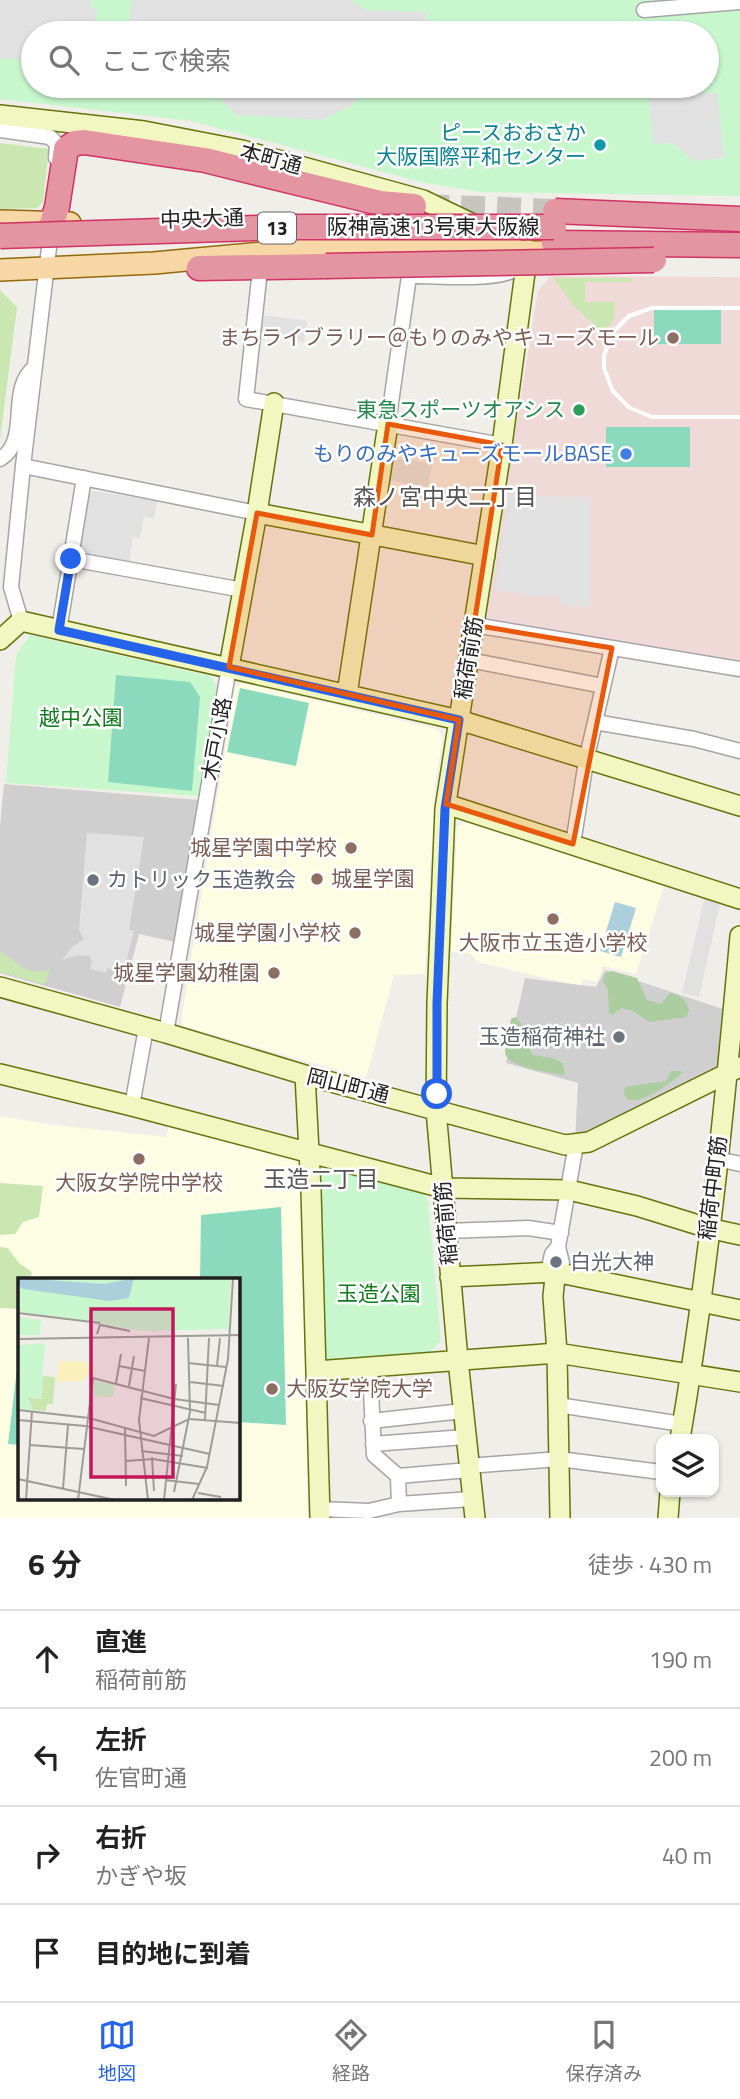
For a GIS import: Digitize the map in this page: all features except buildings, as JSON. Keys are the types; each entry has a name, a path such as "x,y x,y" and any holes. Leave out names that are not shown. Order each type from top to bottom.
{"highway":[{"path":"52,223 66,149 75,143 84,142 215,162 380,203 414,206"},
{"path":"543,215 740,218"},
{"name":"阪神高速13号東大阪線","path":"0,236 299,227 740,228"},
{"name":"阪神高速13号東大阪線","path":"0,253 291,244 740,245"},
{"path":"199,268 740,257"}],"main road":[{"name":"中央大通","path":"0,221 52,223 543,215"},
{"name":"中央大通","path":"0,270 154,263 326,247 499,247 527,252 740,257"}],"street":[{"path":"643,10 740,2"},
{"name":"本町通","path":"0,115 144,131 242,150 423,200 527,252"},
{"path":"0,130 47,135 55,141 57,150 50,207 52,223 11,587 21,621"},
{"name":"稲荷前筋","path":"473,1508 436,1110 437,1003 446,804 502,445 527,252 543,215"},
{"name":"中央大通","path":"154,263 259,279 491,276 516,268 527,252"},
{"path":"346,694 409,276"},
{"path":"259,279 246,399 502,445"},
{"path":"0,459 11,450 15,441 23,380 35,367"},
{"name":"木戸小路","path":"166,1033 274,403"},
{"path":"23,466 485,556"},
{"path":"59,630 84,478"},
{"path":"71,559 243,590"},
{"path":"21,621 459,720 740,806"},
{"path":"0,640 21,621"},
{"path":"474,625 740,669"},
{"path":"573,844 586,761 612,648"},
{"path":"469,660 603,686"},
{"path":"594,722 694,739 740,751"},
{"path":"446,804 740,899"},
{"name":"稲荷中町筋","path":"681,1432 691,1374 717,1159 734,1070 740,936"},
{"name":"岡山町通","path":"0,986 305,1075 554,1142 589,1142 734,1070"},
{"path":"132,1106 146,1028"},
{"path":"0,1074 443,1188 569,1190 740,1235"},
{"path":"305,1075 310,1152 319,1513 369,1511 398,1504 473,1508"},
{"path":"560,1518 555,1271 550,1263 559,1240 576,1144"},
{"path":"717,1159 740,1164"},
{"path":"446,1231 528,1228 559,1240"},
{"path":"450,1277 555,1271 740,1310"},
{"path":"316,1370 557,1353 740,1382"},
{"path":"370,1368 374,1455 398,1476 559,1459 656,1471"},
{"path":"558,1405 681,1432"},
{"path":"371,1421 463,1411"},
{"path":"373,1444 465,1437"},
{"path":"398,1476 398,1504"},
{"path":"668,1518 670,1497"}],"highlighted area":[{"path":"388,424 502,445 474,625 612,648 573,844 446,804 459,720 229,667 257,513 372,535"}],"shaded area":[{"path":"0,0 90,0 91,7 98,10 95,21 21,21 21,59 0,58"},
{"path":"132,0 351,0 365,10 427,12 426,21 129,21"},
{"path":"219,98 357,98 351,106 321,120 238,116"},
{"path":"649,98 718,98 724,158 694,161 672,143 653,144"},
{"name":"もりのみやキューズモールBASE","path":"551,276 740,277 740,663 491,622 485,617 538,291"},
{"path":"264,315 307,321 304,342 261,337"},
{"path":"390,457 432,464 428,487 387,480"},
{"path":"94,491 157,501 154,518 144,517 140,538 133,537 129,564 82,556 78,552 87,494"},
{"path":"509,495 590,498 590,607 562,605 558,596 531,596 495,589"},
{"name":"城星学園","path":"242,683 437,729 443,737 435,784 425,974 394,975 366,1078 183,1026 181,1020 235,688"},
{"name":"カトリック玉造教会","path":"4,784 199,800 175,942 139,934 120,1007 0,973 0,826"},
{"name":"大阪市立玉造小学校","path":"464,822 664,885 636,974 603,966 597,982 583,979 581,986 480,963 469,953 451,952 457,827"},
{"path":"87,833 144,837 129,930 134,931 123,973 108,968 106,973 90,969 92,961 89,956 78,955 62,960 72,947 84,939 79,930"},
{"path":"705,896 721,900 699,997 682,993"},
{"name":"玉造稲荷神社","path":"605,970 729,1011 722,1067 575,1141 578,1083 506,1063 525,978 596,987"},
{"name":"大阪女学院大学","path":"0,1116 54,1125 166,1137 169,1125 295,1158 301,1164 308,1518 0,1518"}],"green space":[{"path":"0,0 740,0 740,196 479,192 425,183 191,121 0,99"},
{"path":"0,143 49,149 43,202 37,208 0,209"},
{"path":"553,278 632,278 632,282 585,282 585,302 615,302 614,319 604,334 573,305"},
{"path":"0,290 17,307 0,439"},
{"path":"654,310 721,310 721,344 654,344"},
{"path":"606,427 690,427 690,467 606,467"},
{"name":"越中公園","path":"30,635 210,676 217,687 199,796 6,783 16,655"},
{"path":"116,675 190,682 200,697 192,791 108,782"},
{"path":"240,688 309,703 296,766 227,752"},
{"path":"0,952 29,970 35,972 50,969 46,982 42,984 0,972"},
{"path":"612,971 637,978 647,1000 661,1004 670,993 680,997 688,1007 686,1017 649,1022 633,1011 622,1008 612,1015 609,1013 608,990 603,981 605,973"},
{"path":"515,1017 519,1020 533,1055 553,1058 562,1063 565,1073 562,1075 521,1066 508,1058 506,1047 511,1019"},
{"path":"671,1071 682,1073 650,1096 628,1100 624,1094 625,1087 666,1081"},
{"name":"玉造公園","path":"324,1168 424,1193 428,1201 441,1341 426,1356 330,1364 323,1359 318,1172"},
{"path":"0,1183 43,1186 39,1217 23,1222 15,1234 0,1235"},
{"path":"281,1207 286,1425 240,1422 240,1278 200,1278 201,1215"},
{"path":"0,1247 8,1248 19,1263 32,1272 30,1278 18,1278 18,1309 0,1308"},
{"path":"17,1369 18,1369 18,1445 8,1444"}],"water":[{"path":"615,902 636,908 621,957 600,951"}],"pier":[{"path":"652,306 740,306 740,310 652,310 630,318 614,334 606,356 606,368 614,389 630,406 652,415 740,415 740,419 652,419 628,409 611,392 602,368 602,355 610,332 628,314"}],"tunnel":[{"path":"425,206 555,211"}],"place":[{"name":"ピースおおさか 大阪国際平和センター","path":"600,145"},
{"name":"まちライブラリー＠もりのみやキューズモール","path":"673,338"},
{"name":"東急スポーツオアシス","path":"579,410"},
{"name":"もりのみやキューズモールBASE","path":"626,454"},
{"name":"城星学園中学校","path":"351,848"},
{"name":"城星学園","path":"317,879"},
{"name":"カトリック玉造教会","path":"93,880"},
{"name":"大阪市立玉造小学校","path":"553,919"},
{"name":"城星学園小学校","path":"355,933"},
{"name":"城星学園幼稚園","path":"274,973"},
{"name":"玉造稲荷神社","path":"619,1037"},
{"name":"大阪女学院中学校","path":"139,1159"},
{"name":"白光大神","path":"556,1262"},
{"name":"大阪女学院大学","path":"272,1389"}],"district":[{"name":"森ノ宮中央二丁目","path":"445,497"},
{"name":"玉造二丁目","path":"321,1179"}],"route":[{"path":"71,559 59,630 459,720 445,809 437,1003 437,1094"}]}
